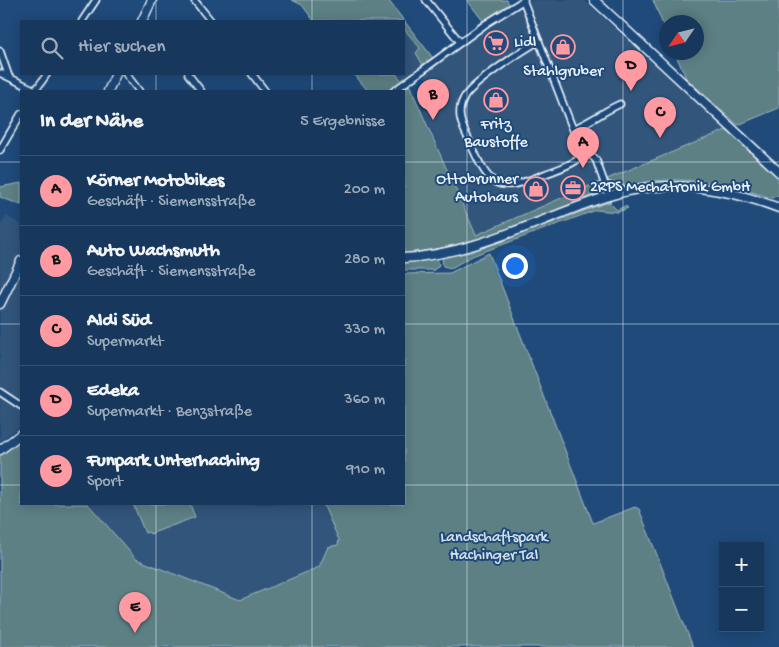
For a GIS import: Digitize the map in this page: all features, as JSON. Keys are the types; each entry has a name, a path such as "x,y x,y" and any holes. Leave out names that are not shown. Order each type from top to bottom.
{"main road":[{"path":"144,20 152,0"},
{"path":"594,0 779,172"},
{"path":"108,90 116,75"},
{"path":"405,258 449,252 483,243 628,191 669,187 705,188 720,190 779,208"},
{"path":"0,304 20,263"},
{"path":"0,450 20,435"}],"street":[{"path":"83,20 96,0"},
{"path":"194,0 210,20"},
{"path":"426,0 460,42"},
{"path":"395,90 460,42 524,0 577,140 596,160 610,196"},
{"path":"539,41 466,94 459,112 462,126 484,173 492,180 507,186 522,184 573,163 588,151"},
{"path":"0,51 9,77"},
{"path":"0,73 34,90"},
{"path":"37,90 46,75"},
{"path":"127,75 138,90"},
{"path":"189,75 200,90"},
{"path":"253,75 264,90"},
{"path":"573,129 594,120 608,109 620,104"},
{"path":"0,150 20,116"},
{"path":"606,185 628,191"},
{"path":"0,392 20,405"}],"shaded area":[{"path":"532,0 584,0 726,130 476,235 423,111 436,105 424,71 471,37 474,38"},
{"path":"405,28 420,48 416,53 423,65 402,81 397,75 405,75"},
{"path":"6,216 20,223 20,426 0,441 0,226"},
{"path":"88,505 133,505 146,533 195,516 190,505 325,505 345,556 240,601 136,559"}],"green space":[{"path":"292,0 378,0 379,2 388,0 404,20 313,20 302,5"},
{"path":"467,0 507,0 509,4 483,21"},
{"path":"653,0 779,0 779,108 738,125 686,78 678,60 704,60 704,15 659,15"},
{"path":"405,22 433,58 423,65 416,53 420,48 405,30"},
{"path":"355,75 397,75 402,81 388,90 367,90"},
{"path":"409,84 476,235 601,181 600,192 528,222 479,239 430,250 405,253 405,90 401,90"},
{"path":"726,130 757,153 771,168 779,183 779,195 771,198 742,189 699,181 669,180 617,185 607,179"},
{"path":"20,183 20,205 0,197 0,187"},
{"path":"609,202 617,210 625,206 628,208 618,212 596,210 472,256 451,268 443,266 442,257 471,252"},
{"name":"Landschaftspark Hachinger Tal","path":"489,253 593,523 635,507 639,509 693,647 0,647 0,456 20,441 20,505 89,505 136,559 240,600 319,567 328,547 338,545 339,540 323,505 405,505 405,274 450,273"},
{"path":"437,258 439,265 434,270 405,270 405,262"},
{"path":"133,505 190,505 195,517 150,534 149,532 145,533"}],"place":[{"name":"Lidl","path":"496,43"},
{"name":"Stahlgruber","path":"563,47"},
{"name":"Edeka","path":"631,91"},
{"name":"Fritz Baustoffe","path":"496,100"},
{"name":"Auto Wachsmuth","path":"433,120"},
{"name":"Aldi Süd","path":"660,138"},
{"name":"Körner Motobikes","path":"583,168"},
{"name":"2RPS Mechatronik GmbH","path":"573,188"},
{"name":"Ottobrunner Autohaus","path":"536,189"},
{"name":"Funpark Unterhaching","path":"135,633"}]}
